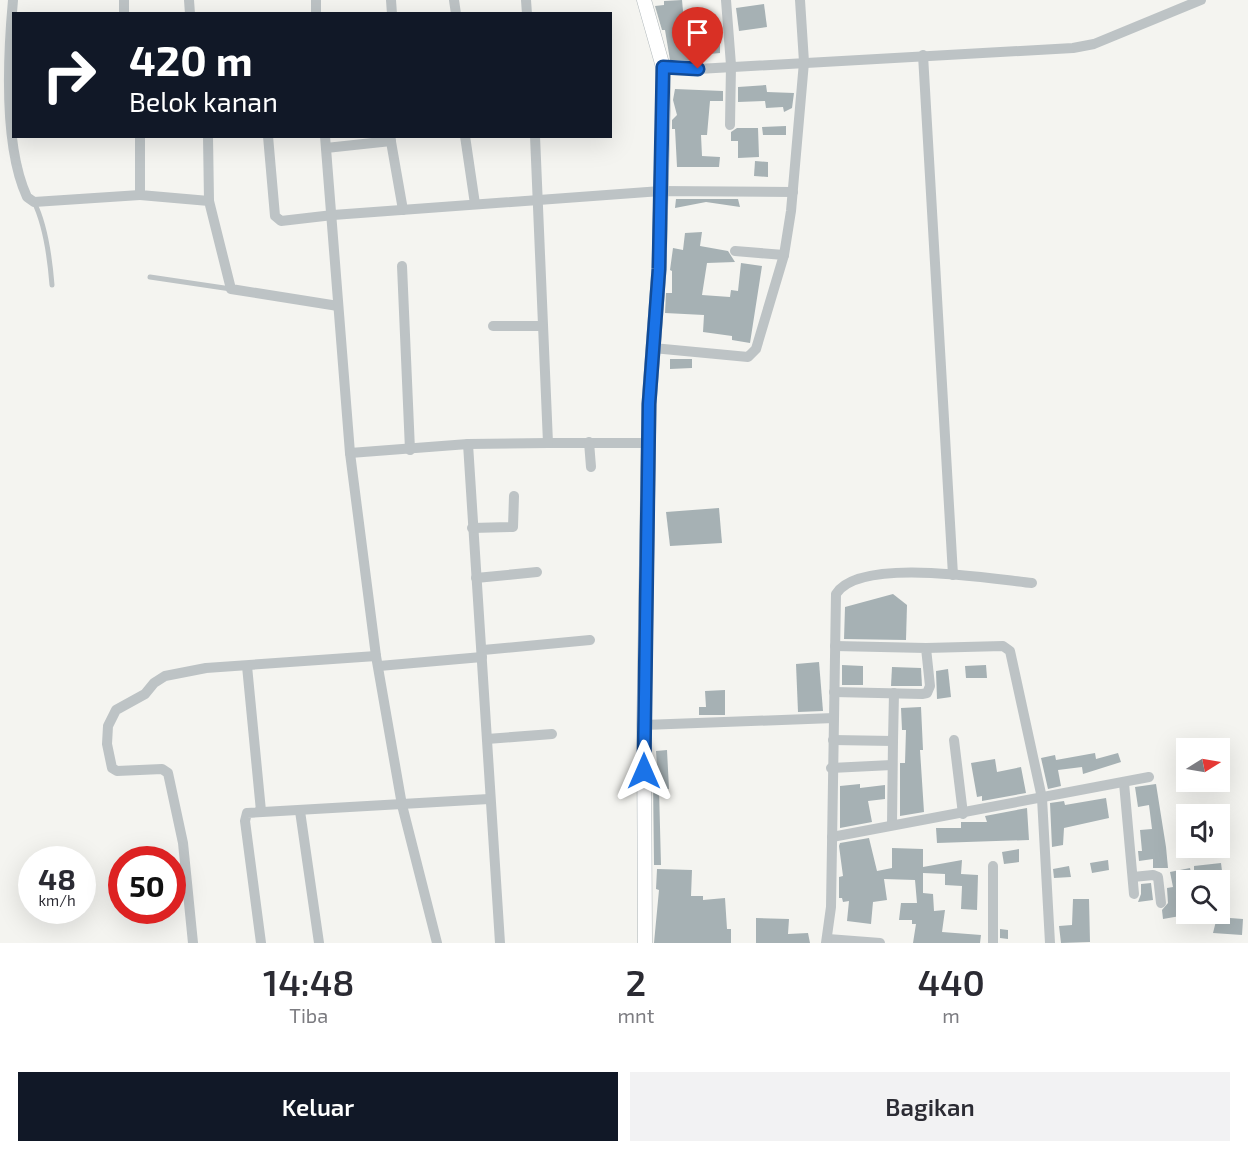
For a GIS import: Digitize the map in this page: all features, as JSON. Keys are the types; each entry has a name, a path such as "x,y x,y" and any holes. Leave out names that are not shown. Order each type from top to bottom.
{"main road":[{"path":"644,0 663,67 661,191 649,443 644,725 645,943"}],"street":[{"path":"12,116 8,59 13,0"},
{"path":"726,0 731,65 730,125"},
{"path":"653,348 753,355 784,255 793,192 804,62 800,0"},
{"path":"663,67 698,69 731,65 1073,48 1094,44 1201,0"},
{"path":"923,55 953,575"},
{"path":"14,138 24,190 34,202 140,195 209,201"},
{"path":"140,138 140,195"},
{"path":"208,138 209,201 231,289 338,306"},
{"path":"268,138 277,220 661,191 793,192"},
{"path":"325,138 350,453 377,661 385,718 402,805 437,943"},
{"path":"465,138 475,204"},
{"path":"535,138 548,443"},
{"path":"326,148 390,139 403,210"},
{"path":"735,251 784,255"},
{"path":"402,266 410,450"},
{"path":"494,326 542,326"},
{"path":"589,442 591,467"},
{"path":"350,453 468,444 649,443"},
{"path":"468,444 500,943"},
{"path":"472,528 513,526 514,496"},
{"path":"476,578 537,572"},
{"path":"880,943 827,941 832,837 831,768 836,594 843,584 882,573 914,572 1032,583"},
{"path":"193,943 183,843 168,773 162,769 115,770 110,763 108,726 116,710 145,694 154,683 165,676 206,668 482,654 590,640"},
{"path":"835,646 926,648 1003,646 1009,649 1042,798 1050,943"},
{"path":"834,692 927,693 930,686 926,648"},
{"path":"247,666 261,811"},
{"path":"892,825 894,693"},
{"path":"644,725 834,718"},
{"path":"487,740 552,734"},
{"path":"833,740 894,741"},
{"path":"954,740 963,814"},
{"path":"831,768 892,765"},
{"path":"832,837 1149,777"},
{"path":"1124,783 1134,894"},
{"path":"261,943 245,821 247,813 489,799"},
{"path":"300,811 319,943"},
{"path":"993,866 993,943"},
{"path":"1133,877 1153,874 1158,877 1161,903"}],"lane":[{"path":"34,202 39,212 50,262 52,285"},
{"path":"150,277 231,289"}],"building":[{"path":"682,0 685,33 693,33 694,45 720,41 720,53 699,55 699,61 670,60 665,30 662,30 655,6 664,5 664,1"},
{"path":"764,4 767,27 739,31 736,8"},
{"path":"766,85 767,92 794,93 792,108 784,112 783,107 766,108 765,101 738,102 738,87"},
{"path":"675,89 723,91 723,101 710,101 707,135 701,135 702,156 720,157 719,167 677,167 675,129 672,129 672,120 677,115 673,100"},
{"path":"786,126 786,135 763,135 762,127"},
{"path":"737,128 758,128 759,157 738,158 738,141 731,141 731,132"},
{"path":"755,161 768,162 768,177 754,176"},
{"path":"676,199 738,199 740,207 706,202 675,208"},
{"path":"702,232 700,246 728,251 735,262 707,263 702,295 730,297 731,290 738,291 741,263 762,266 750,343 732,340 732,336 703,332 704,315 665,313 666,293 672,293 672,271 670,270 673,248 683,250 685,233"},
{"path":"670,359 692,359 692,368 670,369"},
{"path":"719,508 722,543 670,546 666,512"},
{"path":"893,594 907,605 906,640 844,639 845,607"},
{"path":"819,662 823,711 798,712 796,664"},
{"path":"842,665 863,666 863,685 842,685"},
{"path":"986,665 987,678 966,678 965,666"},
{"path":"892,667 921,668 922,686 891,686"},
{"path":"948,669 951,697 937,699 936,671"},
{"path":"725,690 725,715 699,715 699,707 706,707 705,691"},
{"path":"921,707 923,750 920,750 924,812 900,816 900,763 905,763 906,730 902,730 901,708"},
{"path":"667,750 669,789 659,789 661,865 654,865 653,780 658,780 656,751"},
{"path":"1095,753 1096,759 1118,753 1121,762 1083,774 1082,767 1058,770 1061,786 1048,789 1041,758 1055,755 1056,760"},
{"path":"995,759 997,772 1021,767 1026,793 982,801 982,796 977,797 971,763"},
{"path":"860,784 860,788 885,785 885,799 868,801 872,822 840,828 840,786"},
{"path":"1156,784 1168,868 1153,868 1153,859 1139,861 1138,851 1142,851 1140,830 1152,829 1149,805 1138,807 1135,787"},
{"path":"1106,798 1109,818 1064,828 1063,845 1052,847 1050,803 1064,801 1065,805"},
{"path":"1027,808 1029,840 937,843 936,828 961,828 961,822 987,822 985,816"},
{"path":"869,838 877,871 892,868 892,848 923,849 923,867 962,860 961,874 978,875 977,910 961,909 962,886 945,885 945,874 923,873 923,893 933,894 934,911 945,910 942,932 981,935 980,943 913,943 916,924 912,924 912,920 899,920 901,903 917,903 915,880 884,879 887,900 873,902 871,924 847,921 849,901 843,902 842,898 839,898 839,877 843,876 839,846 840,843"},
{"path":"1019,849 1019,862 1004,864 1002,852"},
{"path":"1108,860 1109,870 1092,873 1090,863"},
{"path":"1221,863 1222,870 1194,870 1194,866"},
{"path":"1069,866 1071,877 1054,878 1053,869"},
{"path":"657,869 692,870 691,896 703,896 703,900 725,898 727,929 731,929 731,943 654,943 659,890 656,889"},
{"path":"1176,871 1176,917 1163,919 1162,910 1168,903 1167,888 1173,887 1170,872"},
{"path":"1151,883 1153,900 1138,902 1141,884"},
{"path":"1073,899 1089,899 1090,942 1061,943 1059,926 1072,925"},
{"path":"756,918 789,919 788,934 808,933 810,943 756,943"},
{"path":"1230,918 1243,919 1242,935 1213,933 1215,924 1230,924"},
{"path":"1000,929 1008,930 1008,939 1000,938"}],"route":[{"path":"644,771 649,404 659,269 663,67 698,69"}]}
